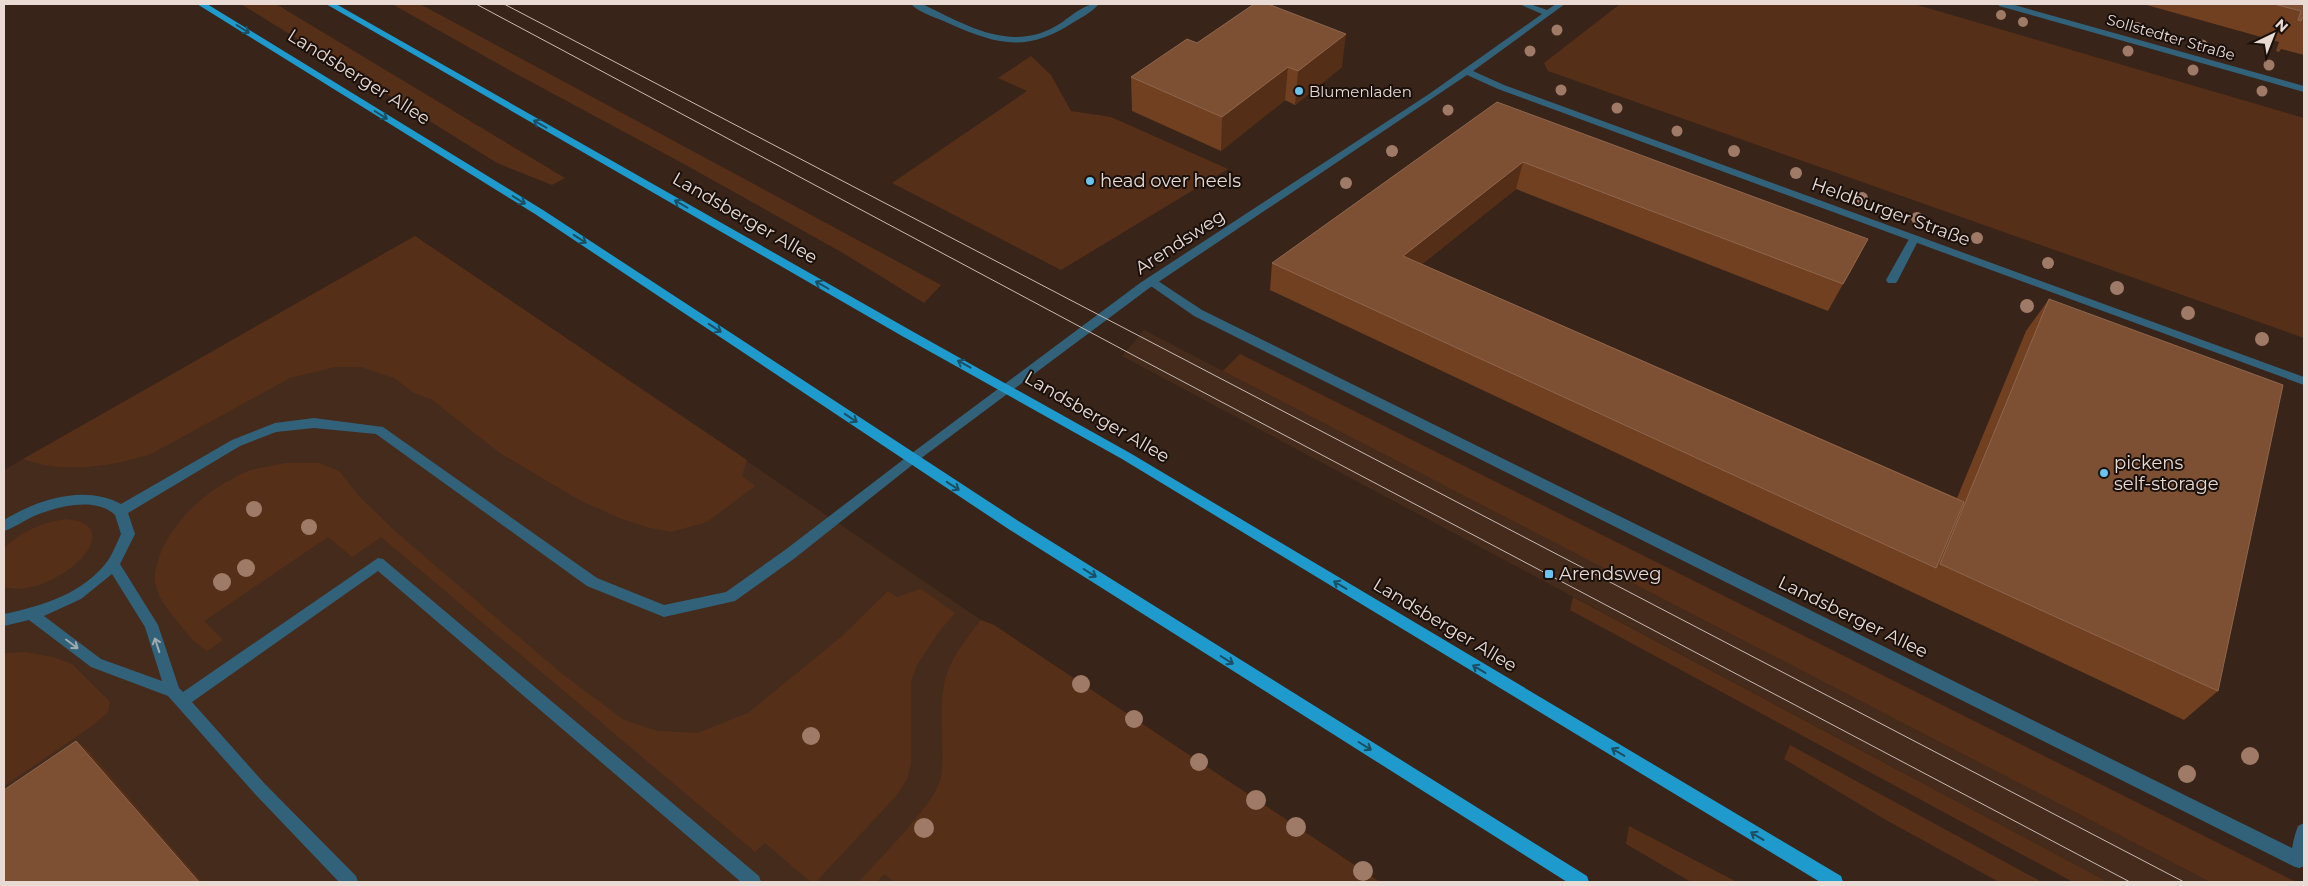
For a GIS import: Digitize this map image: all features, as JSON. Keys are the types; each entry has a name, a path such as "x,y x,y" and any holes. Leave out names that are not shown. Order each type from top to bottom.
{"main road":[{"name":"Landsberger Allee","path":"201,4 539,212 1023,532 1580,882"},
{"name":"Landsberger Allee","path":"330,4 1126,456 1835,882"}],"street":[{"path":"915,4 988,35 1019,42 1048,34 1096,4"},
{"path":"1523,4 1548,13"},
{"name":"Arendsweg","path":"120,511 236,443 275,428 314,423 379,430 592,582 664,611 730,598 1006,388 1152,281 1467,72 1561,4"},
{"name":"Sollstedter Straße","path":"2002,4 2304,89"},
{"name":"Heldburger Straße","path":"1467,72 1500,87 2304,381"},
{"path":"1892,280 1914,239"},
{"name":"Landsberger Allee","path":"1152,281 1198,313 2299,860 2304,831"},
{"path":"4,526 43,506 67,501 89,500 107,503 120,511 128,534 113,564 92,585 64,602 33,615 4,620"},
{"path":"113,564 150,625 178,696 260,789 350,882"},
{"path":"178,696 378,564 753,882"},
{"path":"33,615 96,663 178,696"}],"shaded area":[{"path":"241,4 276,4 565,178 552,185 497,163"},
{"path":"392,4 420,4 941,285 924,303 843,253"},
{"path":"1620,4 1914,4 2304,118 2304,338 1548,71 1544,63"},
{"path":"1031,56 1051,75 1071,111 1111,117 1228,169 1061,270 892,183 1027,91 998,78"},
{"path":"415,236 981,620 994,625 1380,882 4,882 4,470"},
{"path":"415,236 747,460 742,476 755,486 707,522 671,532 650,528 622,519 581,501 500,453 431,399 414,393 394,378 361,367 335,367 290,378 153,453 138,458 88,467 54,466 38,464 23,459"},
{"path":"1144,330 2210,882 2108,882 1122,356"},
{"path":"1240,354 2296,882 2210,882 1223,371"},
{"path":"285,463 319,463 339,471 359,496 396,532 561,673 624,720 658,731 697,733 748,713 841,637 888,591 897,597 921,589 955,613 938,633 916,667 911,682 911,763 907,779 896,796 816,882 811,882 765,843 755,852 381,537 352,557 328,537 204,621 223,640 207,651 188,634 170,612 156,588 155,575 165,543 174,528 198,502 212,491 246,472"},
{"path":"65,519 85,524 92,534 90,546 80,560 64,573 44,583 24,588 4,587 4,548 32,529"},
{"path":"1573,597 2108,882 2073,882 1570,610"},
{"path":"981,620 994,625 1380,882 895,882 884,874 877,882 859,882 916,819 935,792 941,776 942,699 947,673 959,649"},
{"path":"26,652 53,657 72,664 110,702 108,712 92,726 4,786 4,653"},
{"path":"1790,745 2042,882 1999,882 1886,820 1784,759"},
{"path":"1629,826 1737,882 1691,882 1626,844"}],"building":[{"path":"1254,4 1268,4 1346,34 1298,71 1288,67 1222,117 1131,77 1187,39 1197,43"},
{"path":"2274,4 2304,4 2304,18 2301,21 2298,20 2301,11"},
{"path":"1497,102 1868,239 1843,284 1523,162 1403,256 1964,502 1936,568 1272,263"},
{"name":"pickens self-storage","path":"2049,299 2283,385 2218,691 1940,564"},
{"path":"76,741 199,882 4,882 4,790"}],"tram line":[{"path":"476,4 1146,362 2130,882"},
{"path":"504,4 2184,882"}],"place":[{"name":"Blumenladen","path":"1299,91"},
{"name":"head over heels","path":"1090,181"},
{"name":"pickens self-storage","path":"2104,473"},
{"name":"Arendsweg","path":"1549,574"}]}
